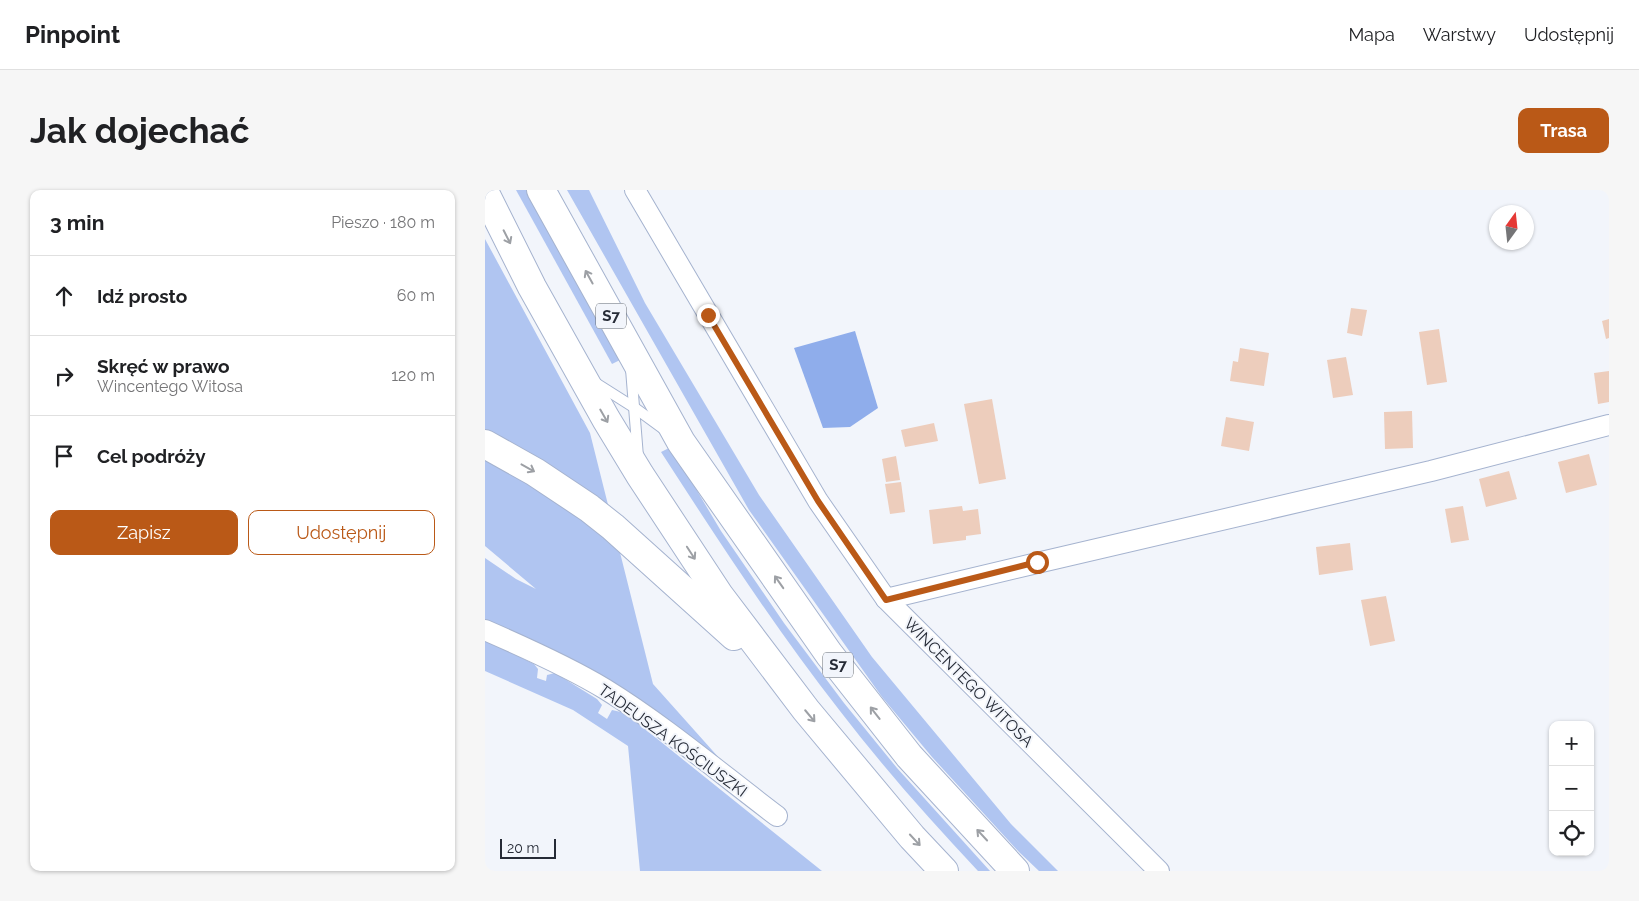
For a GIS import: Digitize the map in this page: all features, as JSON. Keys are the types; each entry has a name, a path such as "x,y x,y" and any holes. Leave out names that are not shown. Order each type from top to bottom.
{"highway":[{"name":"S7","path":"541,190 681,442 829,654 857,690 909,756 1015,871"},
{"path":"485,193 532,287 580,374 640,475 719,595 806,710 912,837 944,871"},
{"path":"485,444 535,472 607,522 780,677"}],"street":[{"name":"WINCENTEGO WITOSA","path":"635,190 818,501 886,600 1159,871"},
{"path":"886,600 1056,558 1431,471 1609,425"},
{"name":"TADEUSZA KOŚCIUSZKI","path":"485,630 523,646 604,688 649,719 777,816"}],"lane":[{"path":"629,350 640,475"},
{"path":"580,374 635,408 681,442"}],"shaded area":[{"path":"516,190 526,190 620,360 612,364"},
{"path":"567,190 589,190 645,303 759,495 872,657 1011,824 1058,871 1039,871 1019,852 932,757 882,697 749,510"},
{"path":"485,239 590,433 653,684 737,778 525,638 485,620 485,558 516,579 536,589 485,546"},
{"path":"855,331 878,408 850,427 823,428 794,348"},
{"path":"671,447 721,531 784,623 844,703 897,768 990,871 978,871 942,832 856,732 816,680 747,583 661,452"},
{"path":"485,640 534,664 538,669 537,678 546,681 547,675 555,673 597,699 602,705 598,713 607,719 612,710 625,713 822,871 640,871 628,746 573,710 485,671"}],"building":[{"path":"1351,308 1367,310 1362,336 1347,333"},
{"path":"1609,319 1609,338 1606,339 1602,321"},
{"path":"1439,329 1447,382 1427,385 1419,332"},
{"path":"1240,348 1269,353 1264,386 1230,381 1233,361 1238,362"},
{"path":"1346,357 1353,395 1333,398 1327,360"},
{"path":"1609,371 1609,402 1598,404 1594,373"},
{"path":"992,399 1006,479 979,484 964,404"},
{"path":"1412,411 1413,448 1385,449 1384,412"},
{"path":"1226,417 1254,422 1249,451 1221,446"},
{"path":"934,423 938,441 905,447 901,430"},
{"path":"1589,454 1597,485 1566,493 1558,462"},
{"path":"896,456 900,480 886,482 882,459"},
{"path":"1509,471 1517,499 1486,507 1479,479"},
{"path":"901,482 905,512 890,514 885,484"},
{"path":"962,506 963,511 978,509 981,534 966,536 966,540 933,544 929,510"},
{"path":"1463,506 1469,540 1451,543 1445,509"},
{"path":"1350,543 1353,570 1319,575 1316,547"},
{"path":"1386,596 1395,641 1370,646 1361,600"}],"route":[{"path":"708,315 818,501 886,600 1037,562"}]}
